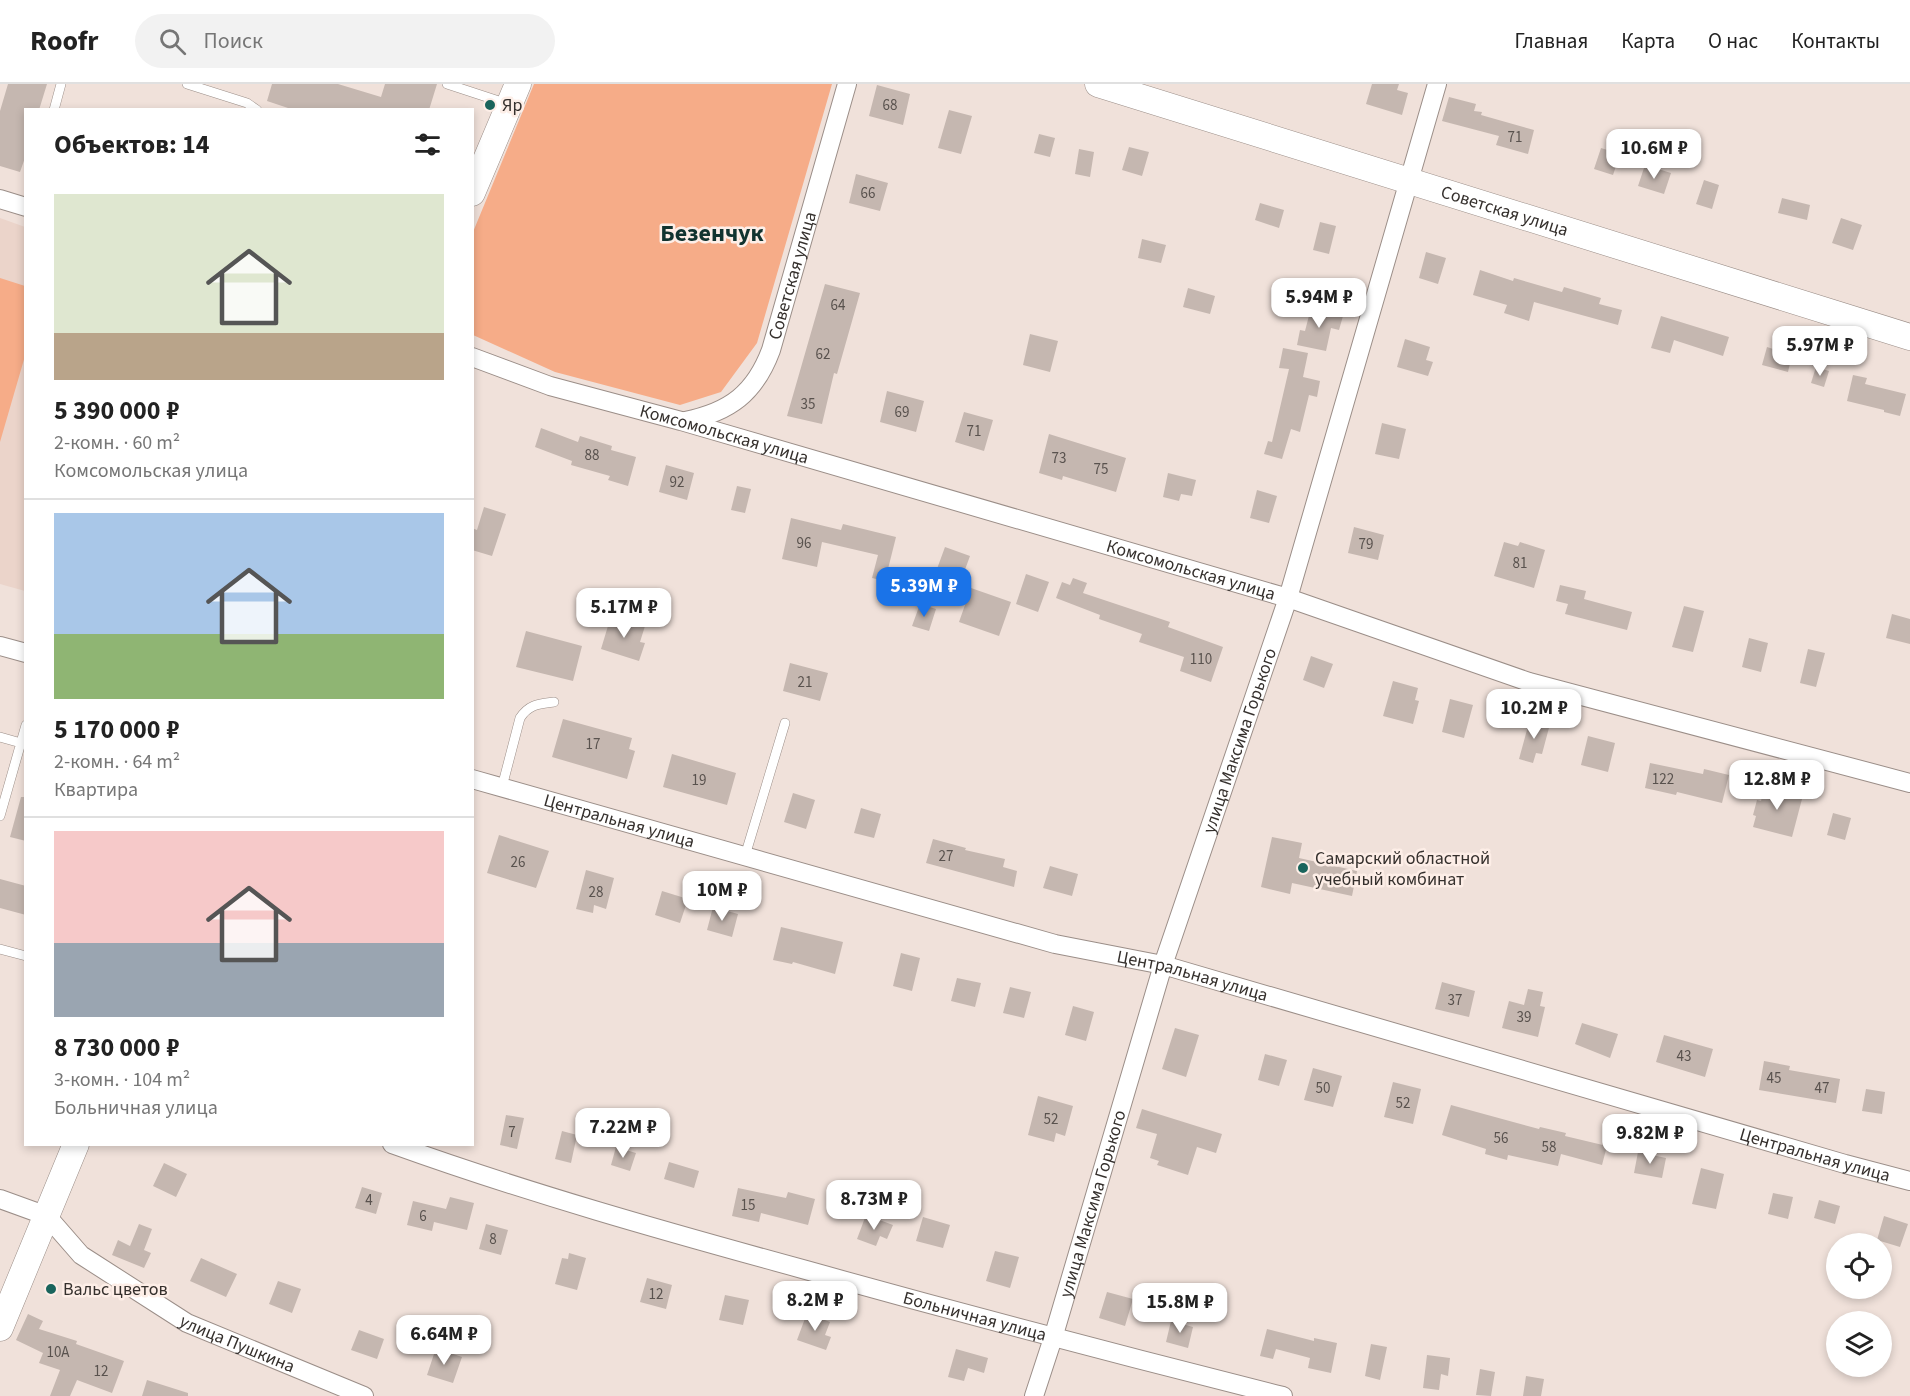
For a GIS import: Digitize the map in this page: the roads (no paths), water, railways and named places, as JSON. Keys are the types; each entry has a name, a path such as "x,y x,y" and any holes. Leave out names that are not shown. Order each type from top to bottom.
{"street":[{"name":"Советская улица","path":"681,422 708,417 720,412 743,395 764,368 847,84"},
{"name":"Советская улица","path":"1098,84 1910,337"},
{"name":"улица Максима Горького","path":"1034,1396 1163,965 1288,598 1437,84"},
{"path":"474,188 514,94"},
{"path":"0,199 24,205"},
{"name":"Комсомольская улица","path":"474,358 550,386 1288,598 1529,682 1910,783"},
{"path":"0,646 24,652"},
{"name":"Центральная улица","path":"474,780 1055,944 1163,965 1910,1181"},
{"path":"0,1328 75,1146"},
{"name":"Больничная улица","path":"397,1146 482,1177 699,1240 1053,1338 1283,1396"},
{"name":"улица Пушкина","path":"0,1199 47,1216 81,1255 187,1323 364,1396"}],"lane":[{"path":"55,108 61,84"},
{"path":"188,84 247,103 254,108"},
{"path":"447,84 514,94"},
{"path":"502,787 520,718 532,705 554,702"},
{"path":"746,856 785,723"},
{"path":"1,810 24,732"},
{"path":"0,737 21,743"},
{"path":"0,949 24,955"}],"place":[{"name":"Яр","path":"490,105"},
{"name":"Самарский областной учебный комбинат","path":"1303,868"},
{"name":"Вальс цветов","path":"51,1289"}],"district":[{"name":"Безенчук","path":"712,233"}]}
